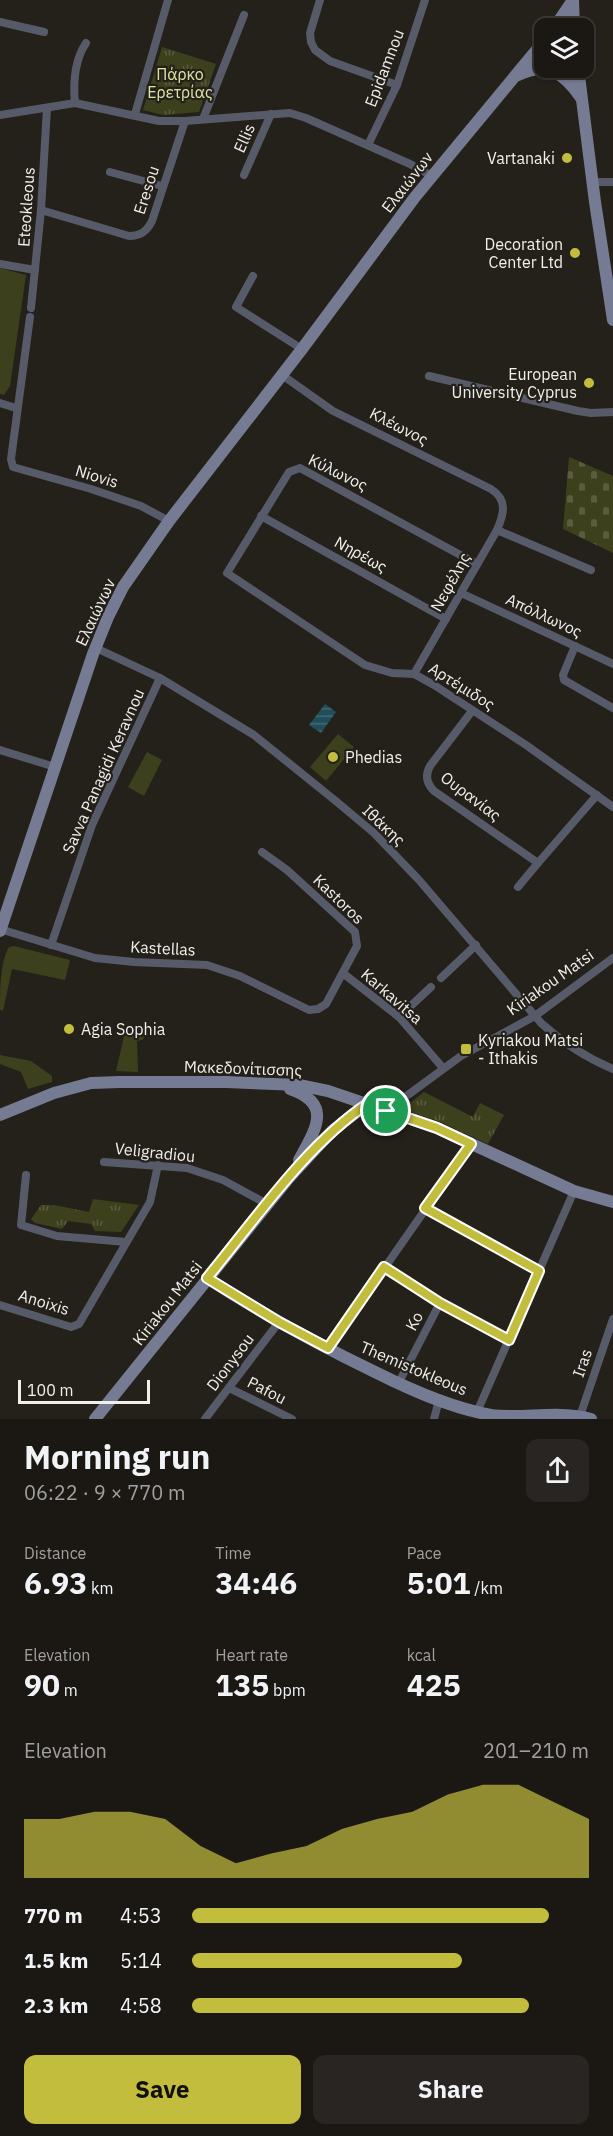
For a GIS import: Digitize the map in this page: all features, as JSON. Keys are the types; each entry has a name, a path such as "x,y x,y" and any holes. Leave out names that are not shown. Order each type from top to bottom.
{"main road":[{"path":"561,18 573,0"},
{"path":"573,0 574,18"},
{"name":"Ελαιώνων","path":"0,930 96,648 110,611 123,587 169,520 432,176 534,54"},
{"path":"518,75 533,69 552,70 568,81 582,99"},
{"path":"579,78 613,320"},
{"name":"Μακεδονίτισσης","path":"2,1114 60,1091 91,1083 275,1084 316,1088 437,1128 574,1191 613,1202"},
{"name":"Kiriakou Matsi","path":"275,1084 309,1098 314,1103 318,1117 312,1136 288,1179"},
{"name":"Kiriakou Matsi","path":"94,1419 127,1382 207,1278 288,1179 332,1131 367,1104"},
{"name":"Themistokleous","path":"207,1278 279,1322 328,1348 398,1384 439,1400 477,1412 504,1416 586,1418"}],"street":[{"path":"135,114 168,0"},
{"path":"320,0 310,33 315,50 330,61 397,85"},
{"name":"Epidamnou","path":"368,145 397,85 425,0"},
{"path":"203,119 244,15"},
{"path":"0,22 44,32"},
{"path":"75,103 74,79 77,60 86,43"},
{"path":"0,115 75,103 135,114 159,121 185,122 281,112 298,115 410,164 432,176"},
{"name":"Eteokleous","path":"13,467 11,459 16,408 31,312 41,210 47,108"},
{"name":"Ellis","path":"244,175 271,114"},
{"name":"Eresou","path":"41,210 129,236 141,234 150,226 185,122"},
{"path":"110,171 162,186"},
{"path":"592,182 613,182"},
{"path":"0,264 35,270"},
{"path":"253,276 236,307 302,349"},
{"name":"Κλέωνος","path":"282,375 333,411 491,489 503,502"},
{"path":"429,376 578,411 613,412"},
{"path":"0,403 16,408"},
{"name":"Niovis","path":"13,467 91,489 141,506 169,520"},
{"name":"Κύλωνος","path":"227,573 289,472 296,468 304,468 477,564"},
{"name":"Νεφέλης","path":"414,674 497,530 504,515 503,502"},
{"name":"Νηρέως","path":"261,516 446,619"},
{"path":"497,530 591,570"},
{"name":"Αρτέμιδος","path":"227,573 366,665 392,673 414,674 526,745 613,807"},
{"name":"Απόλλωνος","path":"462,593 613,664"},
{"path":"575,646 563,675 564,680 613,708"},
{"name":"Ιθάκης","path":"96,648 160,678 254,735 345,808 374,833 412,873 535,1016 554,1034 598,1063 613,1069"},
{"name":"Savva Panagidi Keravnou","path":"51,945 92,825 160,678"},
{"name":"Ουρανίας","path":"472,711 430,766 426,776 427,782 434,791 538,863"},
{"path":"0,750 55,767"},
{"path":"518,887 597,795"},
{"name":"Kastoros","path":"262,852 287,870 355,932 357,946 344,974 326,1004 318,1010"},
{"name":"Kastellas","path":"0,930 95,958 134,963 207,965 240,976 309,1010 318,1010"},
{"path":"441,978 476,945"},
{"name":"Kiriakou Matsi","path":"386,1111 443,1068 535,1016 613,958"},
{"name":"Karkavitsa","path":"344,974 399,1017 443,1068"},
{"path":"399,1017 431,987"},
{"path":"328,1348 471,1144"},
{"name":"Veligradiou","path":"104,1162 187,1168 224,1180 267,1204"},
{"path":"26,1175 21,1225 57,1236 126,1242 150,1202 158,1165"},
{"path":"477,1412 574,1191"},
{"path":"425,1208 539,1271"},
{"name":"Anoixis","path":"0,1305 71,1327 79,1324 126,1242"},
{"path":"384,1267 440,1303 509,1340"},
{"name":"Ko","path":"398,1384 440,1303"},
{"name":"Iras","path":"586,1418 613,1319"},
{"name":"Dionysou","path":"205,1419 279,1322"},
{"name":"Pafou","path":"229,1388 275,1416 292,1419"},
{"path":"434,1419 439,1400"}],"green space":[{"name":"Πάρκο Ερετρίας","path":"162,47 216,64 199,112 163,115 143,110"},
{"path":"0,268 26,275 10,386 4,395 0,394"},
{"path":"569,457 613,476 613,553 563,529"},
{"name":"Phedias","path":"338,734 354,747 326,781 310,767"},
{"path":"147,752 162,760 144,796 128,787"},
{"path":"14,946 70,960 65,980 12,969 3,1011 0,1010 2,969 9,947"},
{"path":"125,1032 145,1037 137,1041 138,1072 116,1071"},
{"path":"0,1055 31,1061 52,1076 52,1082 28,1089 21,1072 0,1064"},
{"path":"424,1092 473,1117 480,1103 504,1115 488,1144 440,1122 402,1109"},
{"path":"93,1199 139,1205 121,1232 95,1231 91,1224 68,1221 62,1229 35,1223 31,1219 41,1205 54,1205 89,1212"}],"water":[{"path":"325,704 336,712 321,733 309,725"}],"place":[{"name":"Vartanaki","path":"567,158"},
{"name":"Decoration Center Ltd","path":"575,253"},
{"name":"European University Cyprus","path":"589,383"},
{"name":"Phedias","path":"333,757"},
{"name":"Agia Sophia","path":"69,1029"},
{"name":"Kyriakou Matsi - Ithakis","path":"466,1049"}],"route":[{"path":"367,1104 386,1111 437,1128 471,1144 425,1208 539,1271 509,1340 440,1303 384,1267 328,1348 279,1322 207,1278 288,1179 332,1131 367,1104"}]}
